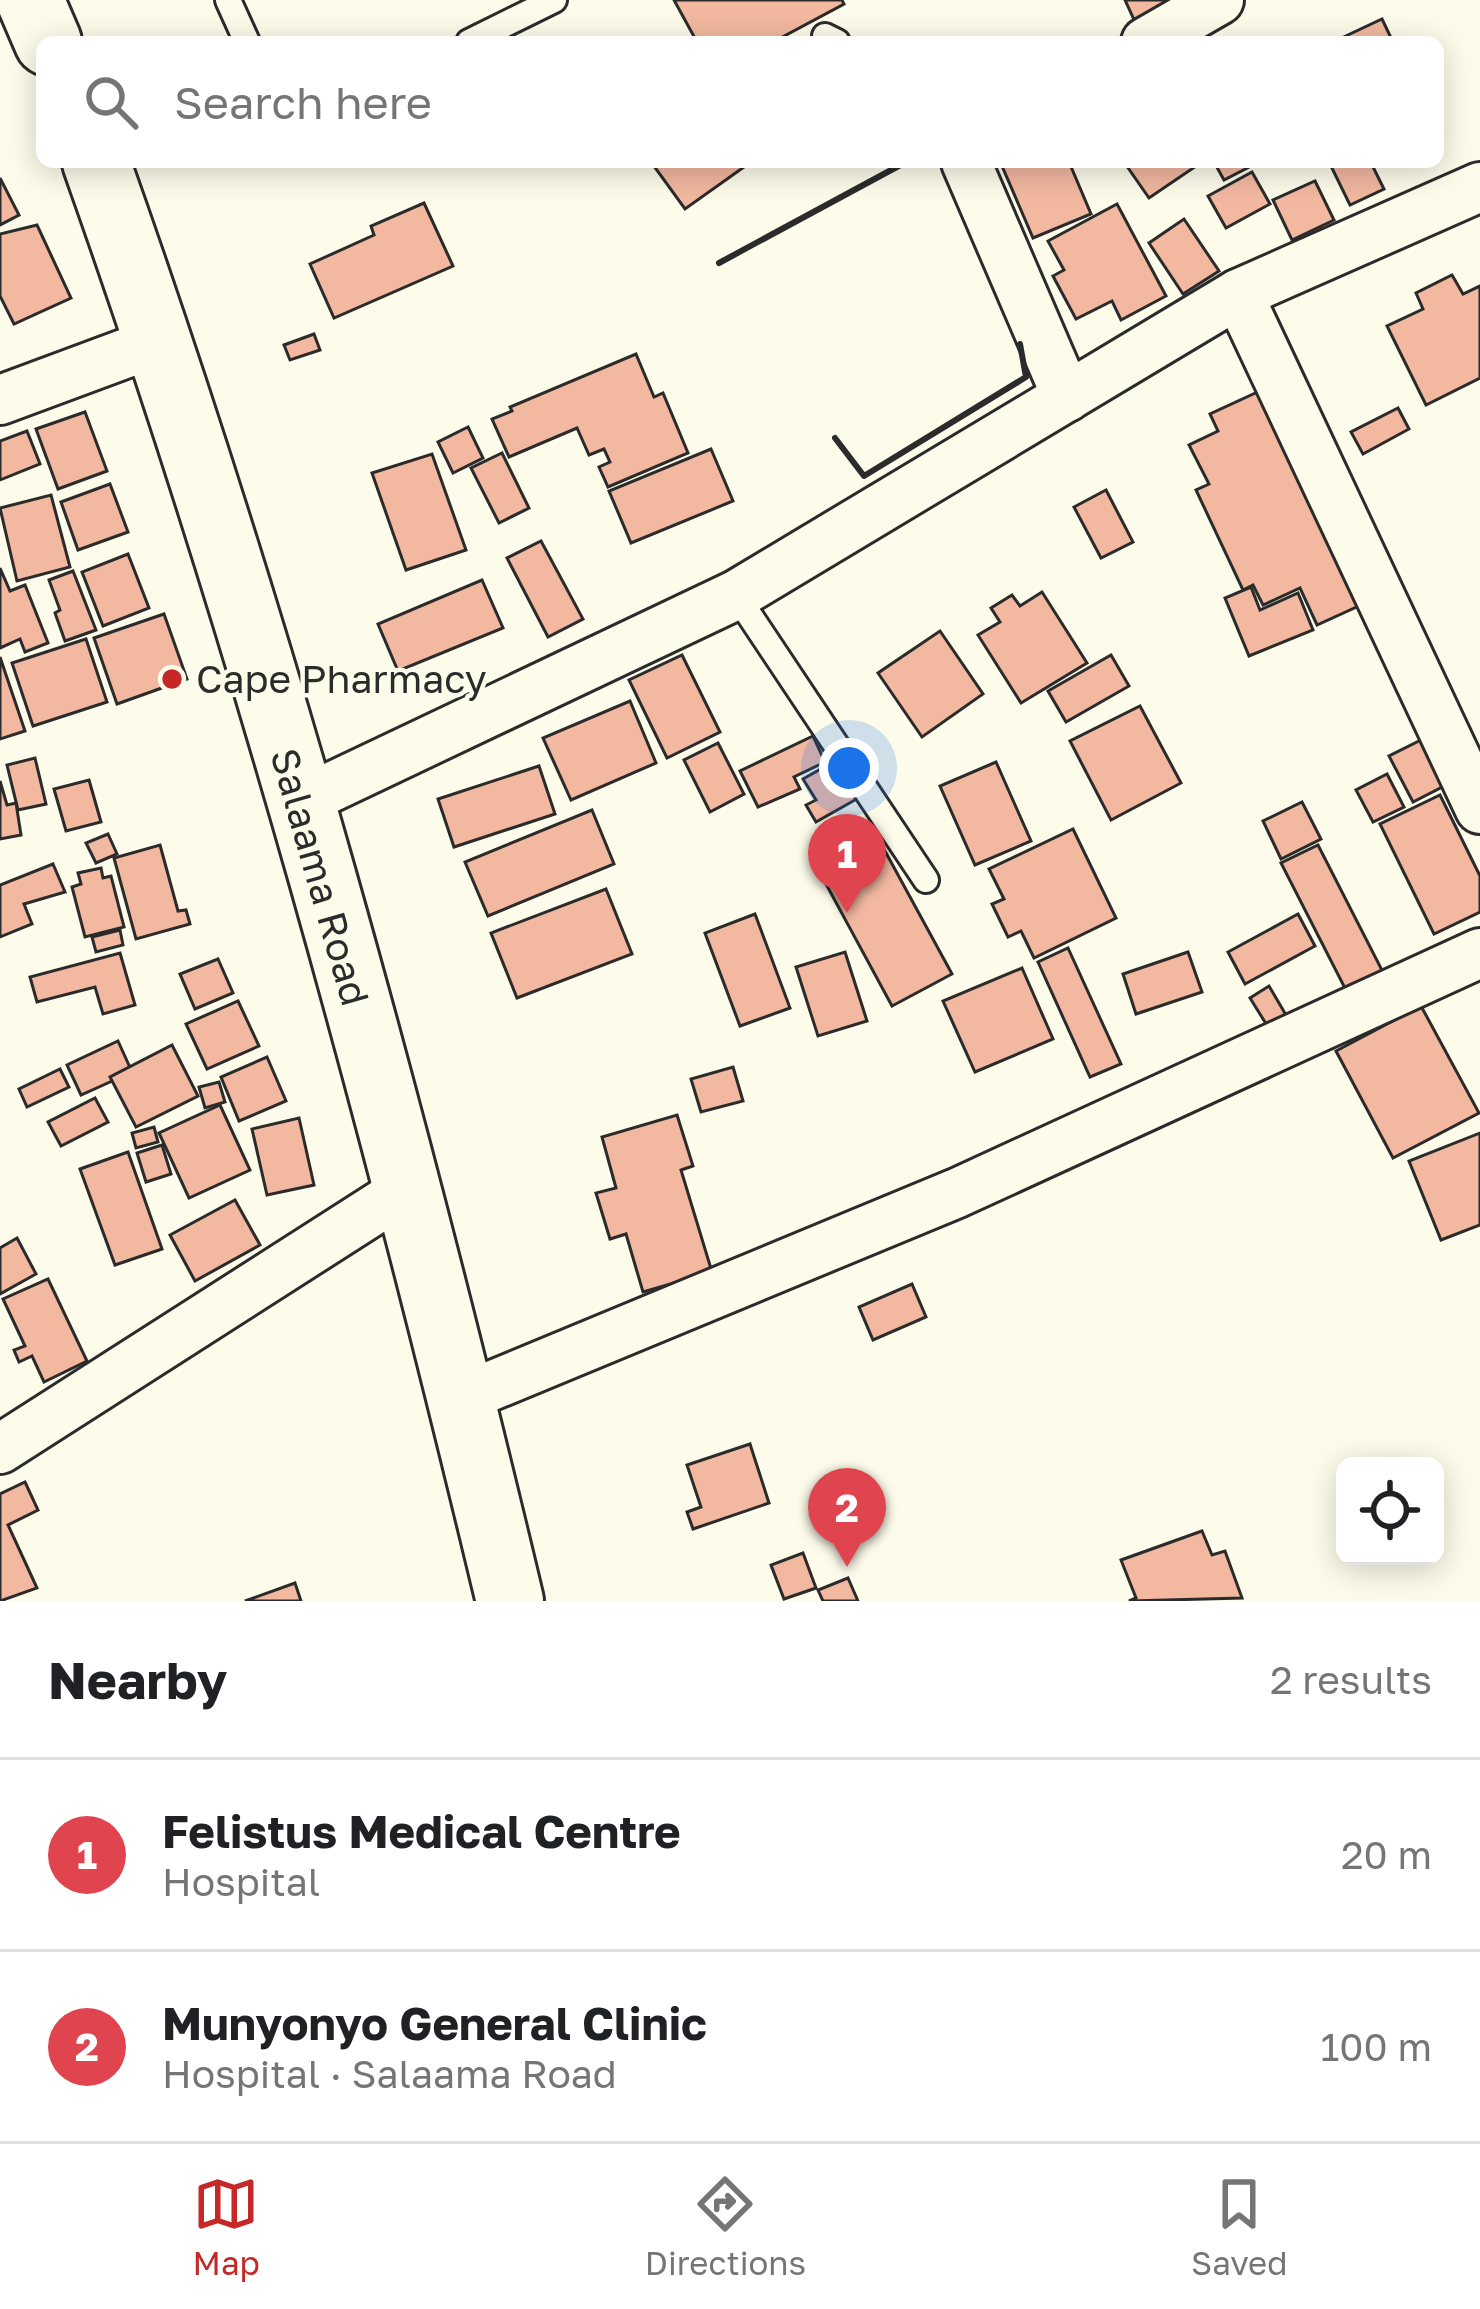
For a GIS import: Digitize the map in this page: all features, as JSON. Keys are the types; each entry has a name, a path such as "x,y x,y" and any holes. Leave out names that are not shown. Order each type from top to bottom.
{"main road":[{"path":"31,0 45,36"},
{"name":"Salaama Road","path":"100,168 159,341 300,802 408,1188 510,1601"}],"street":[{"path":"1156,36 1219,0"},
{"path":"969,168 1067,397"},
{"path":"300,802 736,595 1238,294 1480,187"},
{"path":"1238,294 1480,809"},
{"path":"0,400 159,341"},
{"path":"461,1398 957,1193 1480,953"},
{"path":"1,1447 408,1188"}],"lane":[{"path":"228,0 244,36"},
{"path":"482,36 554,0"},
{"path":"736,595 926,880"}],"building":[{"path":"674,0 842,0 844,4 784,36 694,36"},
{"path":"1125,0 1165,0 1169,9 1136,24"},
{"path":"1382,19 1390,36 1346,36"},
{"path":"655,168 743,168 685,209"},
{"path":"1003,168 1072,168 1091,214 1033,238"},
{"path":"1128,168 1193,168 1149,198"},
{"path":"1217,168 1247,168 1224,180"},
{"path":"1332,168 1374,168 1384,189 1350,205"},
{"path":"1252,172 1270,204 1226,228 1208,196"},
{"path":"0,178 19,215 0,225"},
{"path":"1315,181 1334,220 1292,240 1273,200"},
{"path":"424,203 453,266 334,318 310,264 374,235 371,226"},
{"path":"1117,204 1166,296 1121,320 1112,301 1076,319 1053,276 1064,270 1048,241"},
{"path":"1184,219 1219,271 1183,294 1149,243"},
{"path":"37,225 71,298 14,324 0,296 0,234"},
{"path":"1452,275 1463,294 1480,286 1480,378 1426,405 1387,326 1423,309 1416,293"},
{"path":"314,334 320,350 290,360 284,345"},
{"path":"636,354 654,397 663,393 688,453 608,487 599,467 610,462 604,449 589,455 577,428 509,457 492,419"},
{"path":"1262,390 1363,604 1317,625 1300,588 1263,605 1253,585 1243,590 1196,490 1209,484 1189,445 1218,431 1210,414"},
{"path":"1398,408 1409,429 1363,454 1351,432"},
{"path":"85,412 107,471 58,489 36,429"},
{"path":"468,427 483,458 453,473 438,442"},
{"path":"27,431 40,464 0,480 0,441"},
{"path":"711,449 733,501 631,543 609,491"},
{"path":"502,453 529,508 499,523 471,468"},
{"path":"432,454 466,550 406,570 372,473"},
{"path":"110,484 128,532 78,550 61,502"},
{"path":"1106,490 1133,542 1101,558 1074,507"},
{"path":"51,495 70,567 17,581 0,508"},
{"path":"541,541 583,619 548,637 507,558"},
{"path":"128,554 149,608 103,626 82,572"},
{"path":"0,568 10,591 25,585 48,643 25,652 20,639 0,648"},
{"path":"73,571 96,630 65,641 49,580"},
{"path":"482,580 503,628 398,671 378,624"},
{"path":"1251,587 1260,610 1298,593 1313,630 1249,656 1225,598"},
{"path":"1042,592 1087,663 1021,703 978,635 1000,622 991,608 1012,595 1020,606"},
{"path":"164,614 187,679 117,704 94,638"},
{"path":"940,631 983,694 922,737 878,673"},
{"path":"86,639 107,702 33,726 12,663"},
{"path":"682,655 720,732 667,758 629,680"},
{"path":"1111,655 1129,686 1066,722 1048,691"},
{"path":"0,657 25,731 0,739"},
{"path":"630,701 656,763 571,800 543,738"},
{"path":"1140,706 1181,783 1111,820 1070,741"},
{"path":"813,736 825,762 794,777 800,789 758,807 740,771"},
{"path":"1423,739 1446,785 1413,802 1389,756"},
{"path":"718,743 744,794 710,812 684,760"},
{"path":"35,758 46,804 18,810 7,765"},
{"path":"840,758 862,796 816,822 806,805 816,800 803,779"},
{"path":"996,762 1031,841 975,865 940,786"},
{"path":"539,766 555,814 454,847 438,799"},
{"path":"1387,774 1404,807 1373,822 1356,790"},
{"path":"89,780 101,822 66,831 54,789"},
{"path":"0,781 7,805 16,803 21,835 0,839"},
{"path":"1440,795 1480,876 1480,912 1434,934 1380,824"},
{"path":"1302,802 1321,839 1281,859 1263,821"},
{"path":"592,810 614,864 488,916 465,862"},
{"path":"873,829 952,974 892,1006 813,860"},
{"path":"1073,829 1116,918 1034,958 1021,931 1008,937 992,904 1004,899 989,869"},
{"path":"108,834 117,854 96,863 86,843"},
{"path":"160,845 178,911 186,910 190,924 136,939 114,858"},
{"path":"1318,845 1387,980 1350,998 1281,863"},
{"path":"53,864 65,892 24,904 32,924 0,937 0,885"},
{"path":"101,868 103,878 111,876 124,927 85,937 72,887 81,884 78,873"},
{"path":"606,889 632,954 517,998 491,933"},
{"path":"755,914 790,1008 740,1026 705,933"},
{"path":"1298,914 1315,946 1245,984 1228,952"},
{"path":"120,930 123,945 96,952 92,937"},
{"path":"1068,948 1121,1064 1090,1077 1038,962"},
{"path":"845,952 867,1021 818,1036 796,967"},
{"path":"1188,952 1202,992 1136,1014 1123,974"},
{"path":"120,953 135,1005 103,1014 95,987 37,1002 30,977"},
{"path":"218,959 233,993 195,1009 180,974"},
{"path":"1022,968 1053,1039 975,1072 943,1001"},
{"path":"1269,986 1296,1032 1278,1043 1250,998"},
{"path":"238,1001 259,1046 207,1069 186,1024"},
{"path":"1421,1006 1479,1113 1393,1158 1336,1051"},
{"path":"118,1041 132,1072 81,1095 67,1065"},
{"path":"172,1045 198,1096 136,1127 110,1077"},
{"path":"267,1057 286,1101 239,1121 221,1077"},
{"path":"733,1067 743,1101 701,1112 691,1079"},
{"path":"60,1069 69,1087 27,1107 19,1089"},
{"path":"219,1082 225,1102 205,1108 199,1087"},
{"path":"95,1098 108,1122 61,1146 48,1122"},
{"path":"220,1105 250,1170 189,1198 159,1133"},
{"path":"677,1115 693,1166 681,1170 712,1272 643,1292 626,1234 610,1239 596,1193 616,1188 602,1137"},
{"path":"299,1118 314,1185 267,1195 252,1129"},
{"path":"154,1127 158,1142 136,1148 132,1133"},
{"path":"1480,1133 1480,1225 1441,1240 1409,1161"},
{"path":"162,1145 171,1174 146,1182 137,1153"},
{"path":"128,1152 162,1249 115,1265 80,1169"},
{"path":"235,1200 260,1245 195,1281 170,1235"},
{"path":"17,1238 36,1274 0,1294 0,1248"},
{"path":"48,1279 87,1361 44,1382 32,1356 19,1362 14,1350 25,1346 3,1299"},
{"path":"912,1284 926,1317 873,1340 859,1307"},
{"path":"750,1444 769,1503 693,1529 687,1512 701,1507 687,1465"},
{"path":"25,1482 38,1510 8,1525 37,1588 0,1601 0,1494"},
{"path":"1202,1531 1212,1555 1225,1551 1242,1598 1129,1601 1136,1598 1121,1560"},
{"path":"803,1553 816,1588 784,1599 771,1565"},
{"path":"848,1578 858,1601 823,1601 818,1590"},
{"path":"295,1583 301,1601 245,1601"}],"wall":[{"path":"719,263 895,168"},
{"path":"835,438 864,476 1026,377 1020,344"}],"place":[{"name":"Cape Pharmacy","path":"172,679"},
{"name":"Felistus Medical Centre","path":"847,913"},
{"name":"Munyonyo General Clinic","path":"847,1567"}]}
